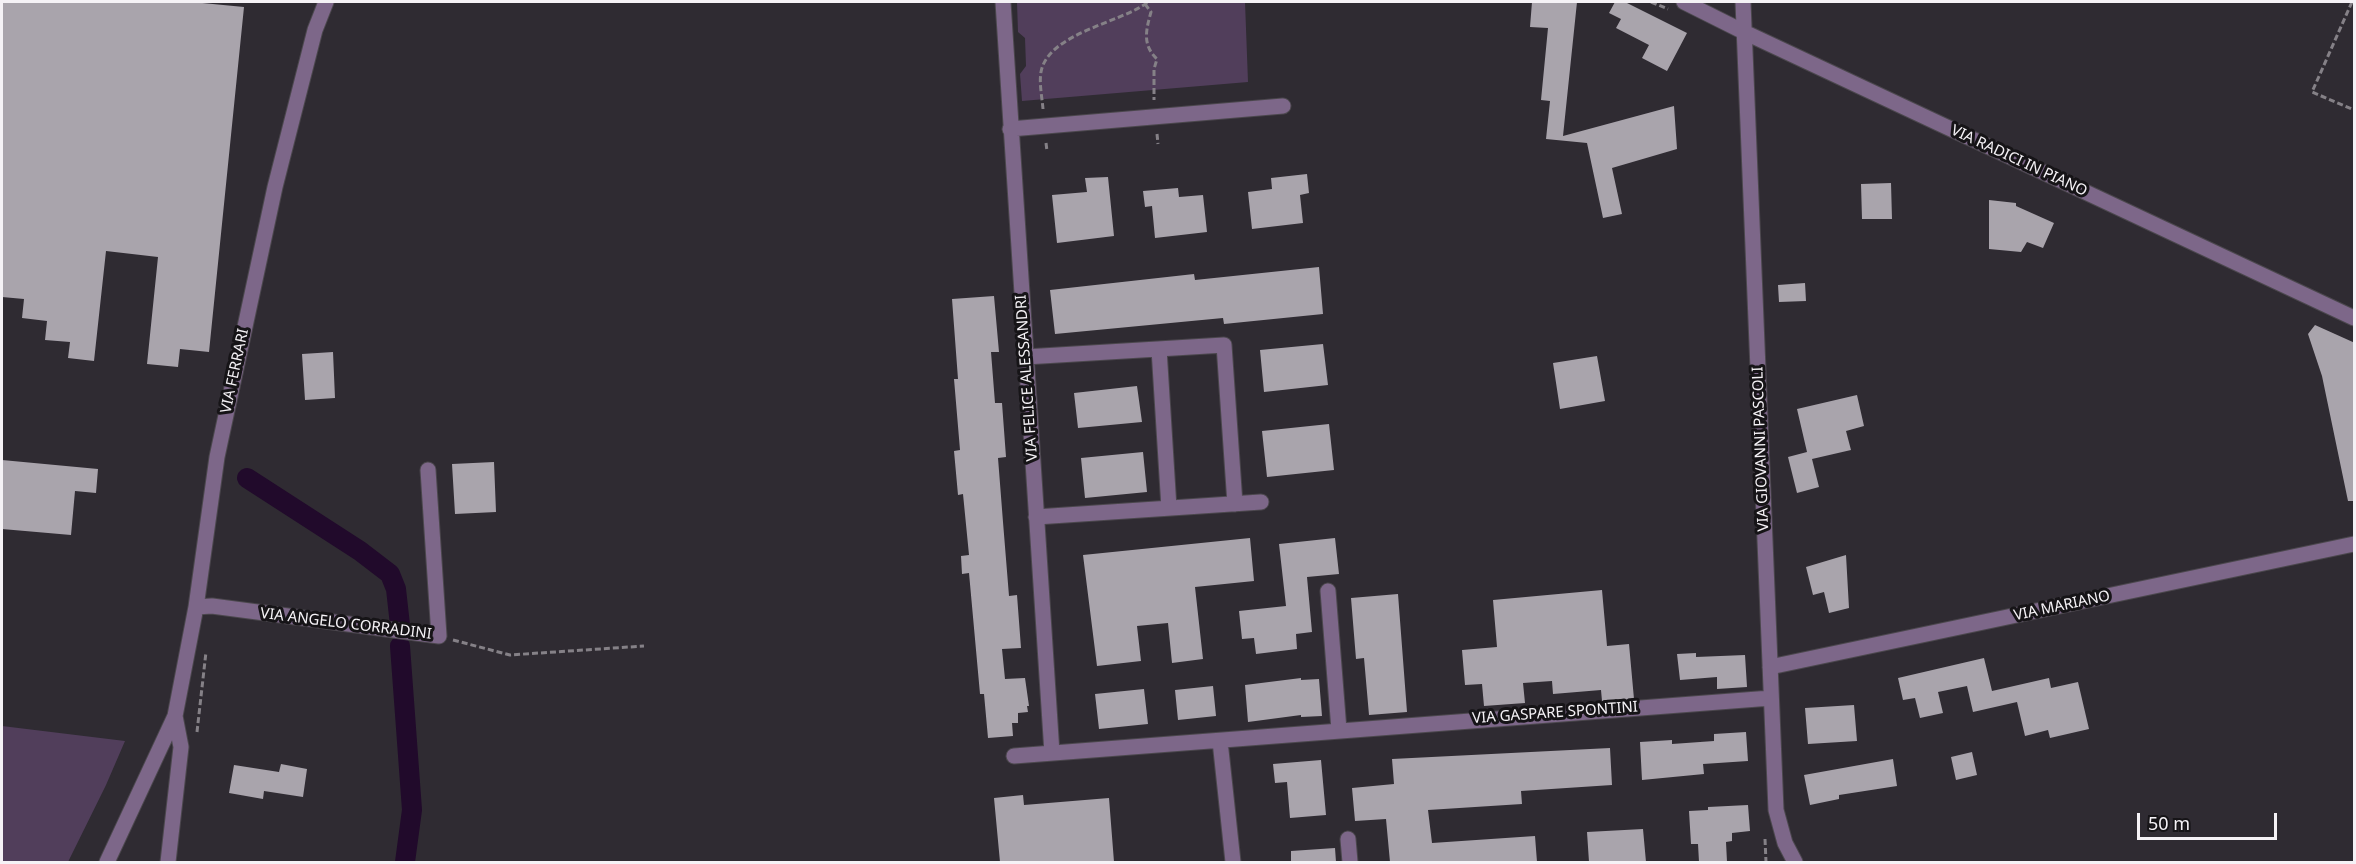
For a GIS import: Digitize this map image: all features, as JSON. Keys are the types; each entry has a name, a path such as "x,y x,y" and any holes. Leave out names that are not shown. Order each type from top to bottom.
{"street":[{"name":"VIA FERRARI","path":"107,862 175,716 196,607 217,456 275,187 320,2"},
{"name":"VIA FERRARI","path":"315,30 326,2"},
{"name":"VIA FELICE ALESSANDRI","path":"1003,2 1052,753"},
{"name":"VIA RADICI IN PIANO","path":"1684,2 2355,318"},
{"name":"VIA GIOVANNI PASCOLI","path":"1743,2 1776,810 1779,827 1791,860"},
{"path":"1010,129 1283,106"},
{"path":"1025,357 1224,345 1235,504"},
{"path":"1159,349 1169,508"},
{"name":"VIA ANGELO CORRADINI","path":"196,607 223,608 439,636 428,470"},
{"path":"1036,517 1261,502"},
{"name":"VIA MARIANO","path":"1770,667 2355,544"},
{"path":"1328,591 1339,730"},
{"name":"VIA GASPARE SPONTINI","path":"1014,756 1771,698"},
{"name":"VIA FERRARI","path":"168,862 181,747 175,716"},
{"path":"1220,741 1233,862"},
{"path":"1348,839 1350,862"}],"path":[{"path":"2352,2 2312,92 2355,110"},
{"path":"1043,102 1041,75 1045,62 1053,52 1071,39 1146,3 1151,12 1145,35 1151,52 1157,58 1154,69 1154,94"},
{"path":"439,636 510,655 644,645"},
{"path":"196,739 207,648"}],"shaded area":[{"path":"1017,2 1245,2 1248,82 1022,101 1020,74 1026,66 1025,38 1018,32"},
{"path":"2,726 125,741 68,862 2,862"}],"building":[{"path":"2,2 192,2 244,7 209,352 180,349 178,367 147,364 158,257 106,251 94,361 68,358 70,342 45,340 47,321 22,318 24,299 2,297"},
{"path":"1532,2 1577,2 1563,136 1674,106 1677,149 1612,168 1622,214 1603,218 1587,143 1546,139 1550,101 1541,100 1548,28 1530,27"},
{"path":"1615,2 1625,2 1687,33 1667,71 1642,58 1649,45 1616,28 1621,19 1609,13"},
{"path":"1307,174 1309,193 1300,195 1303,223 1252,229 1248,192 1272,189 1271,178"},
{"path":"1108,177 1114,236 1057,243 1052,195 1087,192 1085,178"},
{"path":"1891,183 1892,219 1862,219 1861,184"},
{"path":"1178,188 1179,197 1203,195 1207,232 1155,238 1152,206 1145,207 1143,191"},
{"path":"1989,200 2016,203 2016,206 2054,223 2043,248 2027,242 2021,252 1989,249"},
{"path":"1319,267 1323,314 1224,324 1223,318 1055,334 1050,290 1194,274 1195,280"},
{"path":"1805,283 1806,301 1779,302 1778,285"},
{"path":"994,296 999,352 991,352 995,403 1002,403 1006,457 998,458 1009,596 1017,595 1021,648 1002,649 1005,679 1025,678 1029,706 1027,706 1028,712 1018,713 1018,723 1012,723 1013,736 988,738 984,694 980,694 969,573 962,574 961,556 969,555 963,494 958,495 954,451 960,450 954,379 958,379 952,299"},
{"path":"2315,325 2355,343 2355,501 2348,501 2322,376 2308,334"},
{"path":"1323,344 1328,385 1264,392 1260,350"},
{"path":"333,352 335,398 305,400 302,354"},
{"path":"1597,356 1605,401 1560,409 1553,363"},
{"path":"1137,386 1142,422 1078,428 1074,393"},
{"path":"1857,395 1864,426 1846,431 1851,450 1812,459 1819,487 1797,493 1788,457 1807,452 1797,409"},
{"path":"1329,424 1334,470 1267,477 1262,431"},
{"path":"1143,452 1147,492 1085,498 1081,458"},
{"path":"2,460 98,469 96,493 75,491 71,535 2,529"},
{"path":"494,462 496,512 455,514 452,464"},
{"path":"1250,538 1254,581 1195,587 1203,659 1172,663 1168,623 1137,626 1141,661 1097,666 1083,555"},
{"path":"1335,538 1339,574 1307,577 1312,632 1296,634 1297,649 1256,654 1254,638 1242,639 1239,611 1286,606 1279,544"},
{"path":"1846,555 1849,608 1829,613 1824,592 1813,595 1806,567"},
{"path":"1602,590 1607,646 1629,644 1634,699 1602,701 1601,690 1553,694 1552,681 1523,683 1525,703 1484,706 1482,684 1465,685 1462,650 1497,647 1493,600"},
{"path":"1398,594 1407,712 1369,715 1364,658 1356,659 1351,598"},
{"path":"1696,653 1696,657 1745,655 1747,687 1717,689 1717,677 1680,680 1677,654"},
{"path":"1984,658 1992,691 2049,678 2051,688 2078,682 2089,729 2050,738 2048,730 2025,736 2017,702 1973,712 1967,686 1938,692 1943,713 1920,718 1915,698 1903,700 1898,678"},
{"path":"1301,678 1301,680 1319,679 1322,716 1301,717 1301,715 1248,722 1245,685"},
{"path":"1213,686 1216,716 1178,720 1175,690"},
{"path":"1144,689 1148,724 1099,729 1095,694"},
{"path":"1854,705 1857,741 1808,744 1805,708"},
{"path":"1746,732 1748,761 1703,764 1704,774 1642,780 1640,742 1672,740 1672,744 1714,741 1714,734"},
{"path":"1610,748 1612,785 1521,791 1522,804 1428,810 1432,843 1535,836 1537,862 1390,862 1386,819 1355,821 1352,788 1394,784 1392,759"},
{"path":"1972,752 1977,775 1956,780 1951,757"},
{"path":"1893,759 1897,786 1839,795 1839,799 1810,805 1804,775"},
{"path":"1321,760 1326,815 1290,818 1287,782 1275,783 1273,764"},
{"path":"281,764 307,769 303,797 264,791 263,799 229,793 234,765 279,772"},
{"path":"1023,795 1024,805 1109,798 1114,862 1000,862 994,798"},
{"path":"1748,805 1750,831 1732,833 1732,841 1726,842 1727,862 1699,862 1698,844 1691,844 1689,811 1708,810 1708,807"},
{"path":"1643,829 1646,862 1589,862 1587,832"},
{"path":"1335,848 1336,862 1291,862 1291,851"}],"waterway":[{"path":"247,478 360,551 390,574 396,589 400,625"},
{"path":"400,646 412,810 405,862"}]}
